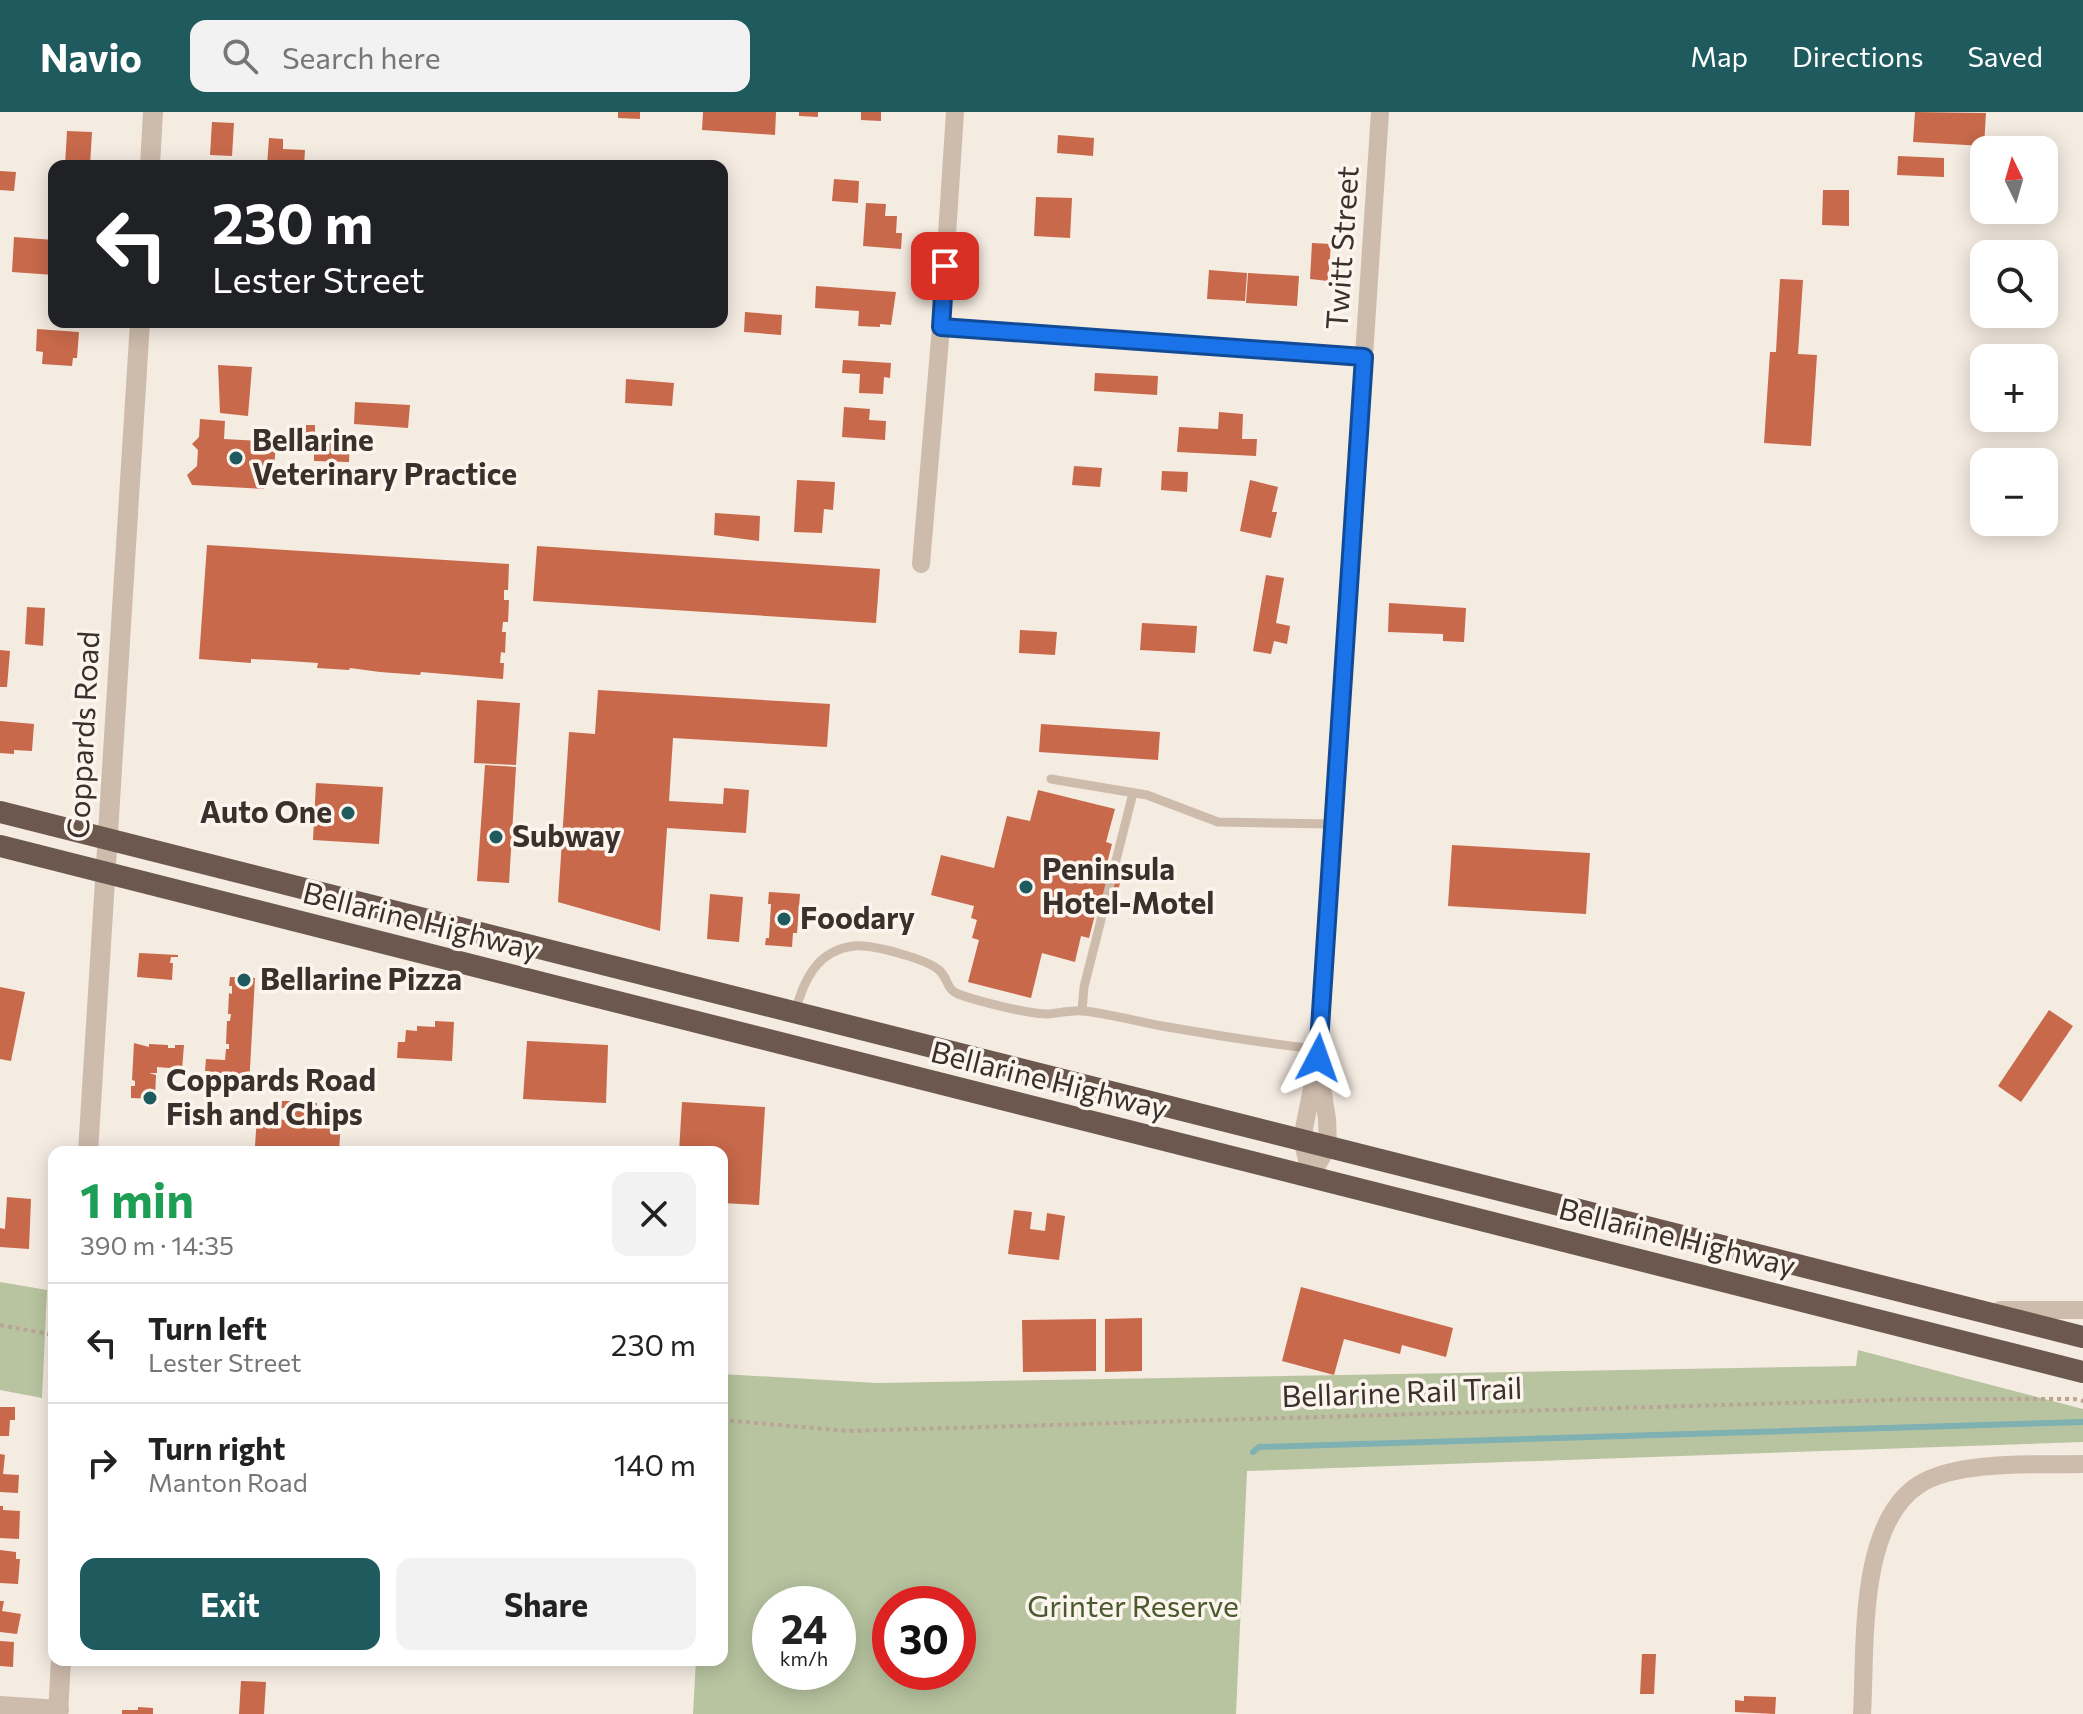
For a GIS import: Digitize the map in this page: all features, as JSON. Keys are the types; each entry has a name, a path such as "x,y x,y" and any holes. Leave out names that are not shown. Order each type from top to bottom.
{"highway":[{"name":"Bellarine Highway","path":"0,812 2083,1337"},
{"name":"Bellarine Highway","path":"0,846 2083,1372"},
{"path":"2060,1366 2083,1362"}],"street":[{"path":"150,160 153,112"},
{"path":"921,564 955,112"},
{"name":"Twitt Street","path":"1311,1176 1302,1139 1318,1054 1380,112"},
{"path":"941,327 1364,357"},
{"name":"Coppards Road","path":"88,1146 140,328"},
{"name":"Twitt Street","path":"1318,1054 1328,1146"},
{"path":"1311,1176 1328,1146"},
{"path":"1977,1310 2083,1310"},
{"path":"1862,1714 1872,1566 1882,1530 1898,1504 1920,1484 1947,1473 1984,1466 2083,1464"},
{"path":"0,1706 58,1712 61,1666"}],"lane":[{"path":"1051,779 1133,793 1188,809 1218,822 1333,824"},
{"path":"1082,1011 1084,987 1133,793"},
{"path":"795,1014 801,989 818,961 850,946 866,945 881,947 935,967 948,987 955,993 969,997 1044,1014 1082,1011 1318,1054"}],"path":[{"path":"0,1325 48,1334"},
{"name":"Bellarine Rail Trail","path":"728,1421 849,1431 1922,1399 2083,1401"}],"green space":[{"path":"0,1282 47,1290 42,1398 0,1390"},
{"name":"Grinter Reserve","path":"1858,1350 2083,1409 2083,1442 1247,1471 1236,1714 693,1714 696,1666 728,1666 728,1374 877,1383 1856,1366"}],"building":[{"path":"618,112 640,112 640,119 618,118"},
{"path":"703,112 776,112 775,135 702,130"},
{"path":"799,112 818,112 818,117 799,116"},
{"path":"861,112 881,112 881,121 861,120"},
{"path":"1915,112 1986,113 1985,136 1970,136 1970,145 1913,142"},
{"path":"212,122 234,123 232,156 210,155"},
{"path":"67,131 92,132 90,160 65,160"},
{"path":"1058,135 1094,138 1093,156 1057,153"},
{"path":"269,138 283,139 283,149 305,150 304,160 267,160"},
{"path":"1898,156 1944,158 1944,177 1897,175"},
{"path":"0,171 16,172 14,191 0,190"},
{"path":"834,179 859,181 858,203 832,201"},
{"path":"1823,190 1849,190 1849,226 1822,225"},
{"path":"1036,197 1072,198 1070,238 1034,236"},
{"path":"866,203 886,204 885,216 897,216 896,233 902,233 901,249 863,246"},
{"path":"14,237 48,240 48,275 12,272"},
{"path":"1312,243 1331,244 1328,281 1310,279"},
{"path":"1209,270 1247,273 1245,301 1207,299"},
{"path":"1248,273 1299,276 1297,306 1246,303"},
{"path":"1780,279 1803,280 1798,354 1817,355 1811,446 1764,443 1770,352 1776,352"},
{"path":"816,286 896,292 891,325 858,326 859,311 815,308"},
{"path":"745,312 782,315 781,335 744,332"},
{"path":"37,329 79,332 77,358 73,358 72,366 42,364 43,352 36,351"},
{"path":"843,360 891,363 890,378 884,377 883,394 859,393 860,374 842,373"},
{"path":"218,365 252,367 248,416 220,413"},
{"path":"1095,373 1158,376 1157,395 1094,391"},
{"path":"626,379 674,383 672,406 625,403"},
{"path":"355,402 410,405 408,428 354,424"},
{"path":"844,407 870,409 869,420 886,421 885,440 842,437"},
{"path":"1219,412 1243,414 1242,439 1257,439 1256,456 1177,452 1179,427 1218,429"},
{"name":"Bellarine Veterinary Practice","path":"200,419 225,421 224,439 276,442 274,469 265,469 264,489 192,485 187,475 197,466 198,450 192,444 199,437"},
{"path":"306,425 315,425 315,434 350,435 349,462 314,461 314,451 305,451"},
{"path":"1074,466 1102,468 1100,487 1072,485"},
{"path":"1162,471 1188,472 1187,492 1161,490"},
{"path":"797,480 835,482 833,510 824,509 822,533 794,532"},
{"path":"1250,480 1278,487 1272,512 1277,512 1271,538 1240,531"},
{"path":"715,513 760,516 759,541 714,535"},
{"path":"207,545 509,564 508,590 504,590 504,600 509,600 508,622 503,622 505,653 501,652 500,663 504,663 503,679 317,668 318,663 274,660 251,659 251,663 199,659"},
{"path":"537,546 880,569 876,623 533,601"},
{"path":"1266,575 1284,578 1276,623 1290,626 1287,644 1274,641 1271,654 1253,651"},
{"path":"1389,603 1466,608 1464,642 1443,641 1443,634 1388,632"},
{"path":"27,607 45,608 43,646 25,644"},
{"path":"1142,623 1197,626 1195,653 1140,650"},
{"path":"1020,630 1057,632 1055,655 1019,653"},
{"path":"0,650 10,651 7,687 0,687"},
{"path":"598,690 830,704 827,747 673,738 669,801 723,804 724,788 749,790 746,833 667,828 660,931 558,902 569,732 595,734"},
{"path":"477,700 520,703 516,765 474,763"},
{"path":"0,721 34,724 32,751 0,753"},
{"path":"1041,724 1160,732 1158,760 1039,752"},
{"path":"485,765 516,767 509,883 477,881"},
{"name":"Auto One","path":"316,783 383,787 379,844 313,840"},
{"name":"Peninsula Hotel-Motel","path":"1038,790 1115,809 1106,842 1112,844 1104,875 1121,879 1115,903 1099,899 1089,938 1081,936 1075,962 1042,953 1031,998 968,982 979,940 972,938 977,920 971,918 974,906 931,895 941,855 994,868 1007,816 1030,821"},
{"path":"1452,845 1590,853 1586,914 1448,906"},
{"name":"Foodary","path":"769,892 800,894 797,933 793,933 792,947 765,945 766,938 769,938"},
{"path":"710,894 743,897 739,942 707,939"},
{"path":"139,953 178,955 171,957 172,980 137,977"},
{"path":"230,977 255,978 249,1086 205,1084 205,1076 209,1076 209,1071 205,1071 206,1059 225,1060 226,1049 229,1049 229,1044 226,1044 227,1021 230,1021 231,1014 228,1014 229,993 232,994"},
{"path":"0,987 25,992 11,1061 0,1059"},
{"path":"2049,1010 2073,1026 2021,1102 1998,1086"},
{"path":"435,1021 454,1022 452,1061 397,1058 398,1042 405,1042 406,1030 417,1031 417,1026 435,1027"},
{"path":"527,1041 608,1045 606,1103 523,1099"},
{"path":"134,1043 149,1047 149,1044 168,1045 168,1048 184,1045 182,1069 157,1067 157,1073 149,1073 156,1075 155,1099 131,1098 131,1086 135,1086 132,1080"},
{"path":"282,1101 297,1101 297,1105 317,1103 313,1121 341,1121 339,1146 255,1146 257,1116 285,1120 285,1108 281,1108"},
{"path":"682,1102 765,1107 759,1205 728,1203 728,1146 679,1146"},
{"path":"7,1197 31,1199 29,1249 0,1247 0,1228 5,1229"},
{"path":"1014,1210 1032,1212 1030,1229 1045,1231 1047,1213 1065,1216 1059,1260 1008,1254"},
{"path":"1301,1287 1453,1328 1446,1357 1402,1345 1400,1354 1344,1339 1334,1375 1282,1361"},
{"path":"1142,1318 1142,1371 1105,1372 1105,1319"},
{"path":"1096,1319 1096,1371 1023,1372 1022,1320"},
{"path":"0,1407 15,1407 15,1420 10,1420 9,1436 0,1436"},
{"path":"0,1454 5,1455 3,1474 19,1475 18,1493 0,1492"},
{"path":"0,1506 3,1510 20,1511 19,1539 0,1538"},
{"path":"0,1550 16,1552 16,1559 20,1559 18,1584 0,1583"},
{"path":"0,1601 4,1601 2,1611 21,1614 17,1634 0,1632"},
{"path":"0,1641 14,1642 13,1667 0,1666"},
{"path":"1642,1654 1656,1654 1654,1694 1640,1694"},
{"path":"241,1681 266,1682 264,1714 239,1714"},
{"path":"1744,1696 1776,1697 1775,1714 1735,1712 1735,1700 1744,1701"},
{"path":"138,1707 153,1708 153,1714 122,1714 122,1710 138,1710"}],"waterway":[{"path":"1253,1452 1259,1447 2083,1422"}],"place":[{"name":"Bellarine Veterinary Practice","path":"236,458"},
{"name":"Auto One","path":"348,813"},
{"name":"Subway","path":"496,837"},
{"name":"Peninsula Hotel-Motel","path":"1026,887"},
{"name":"Foodary","path":"784,919"},
{"name":"Bellarine Pizza","path":"244,980"},
{"name":"Coppards Road Fish and Chips","path":"150,1098"}],"route":[{"path":"945,266 941,327 1364,357 1318,1058"}]}
